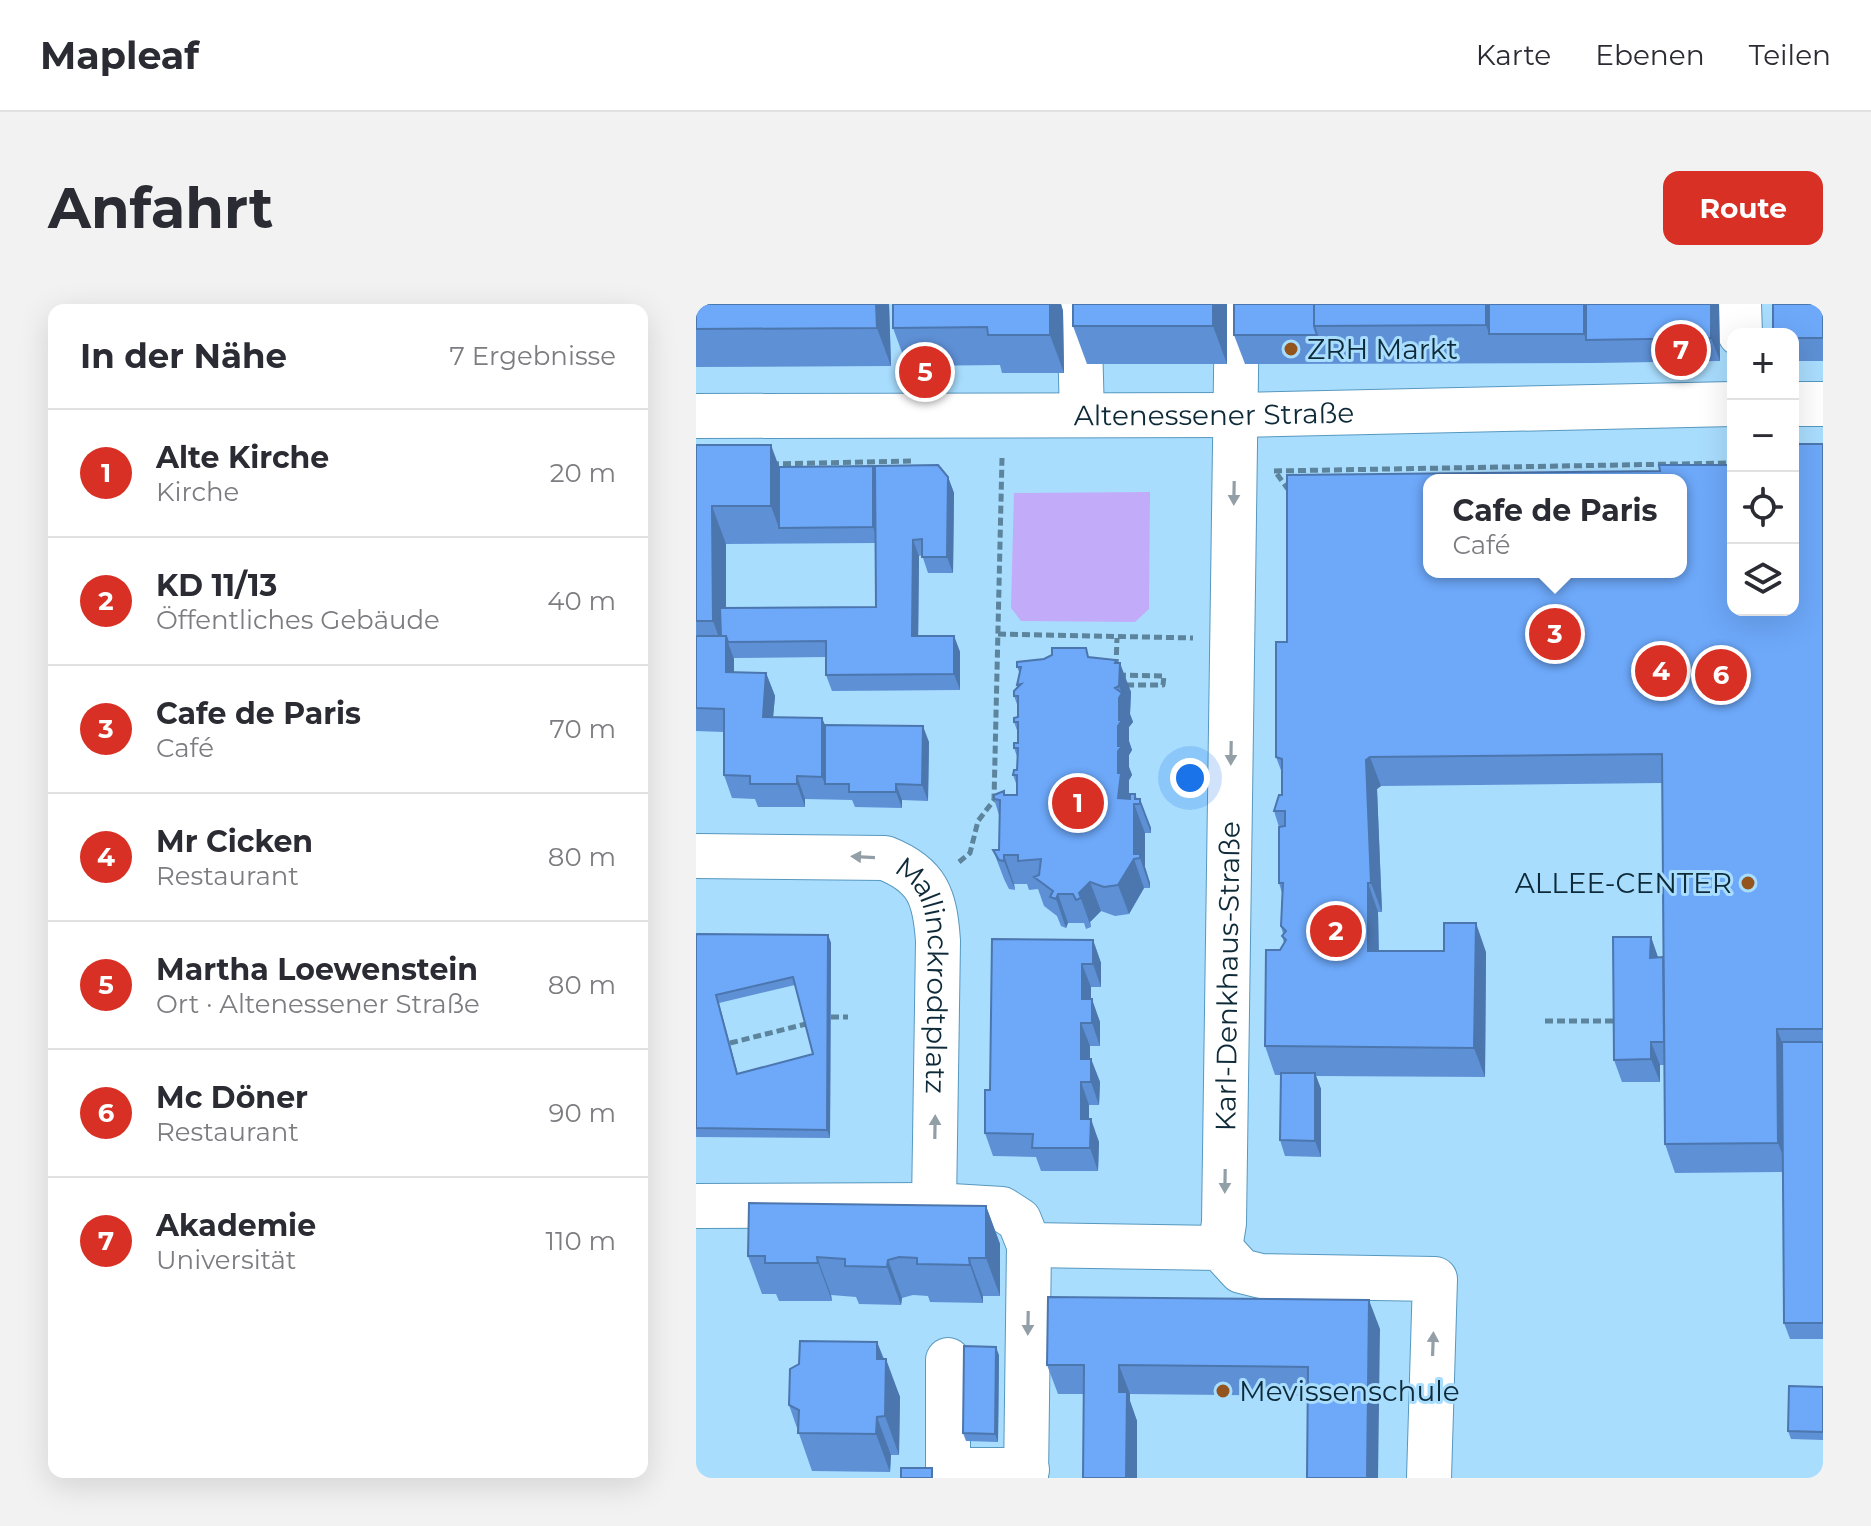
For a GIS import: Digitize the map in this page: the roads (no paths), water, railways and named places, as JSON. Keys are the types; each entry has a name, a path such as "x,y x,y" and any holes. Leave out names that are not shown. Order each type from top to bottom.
{"street":[{"path":"1079,304 1082,415"},
{"name":"Karl-Denkhaus-Straße","path":"1220,1248 1224,1223 1237,304"},
{"path":"1739,304 1740,328"},
{"path":"1766,304 1767,328"},
{"name":"Altenessener Straße","path":"696,416 1236,415 1727,404"},
{"path":"1799,404 1823,404"},
{"name":"Mallinckrodtplatz","path":"696,856 885,858 911,869 926,887 936,912 938,941 934,1205"},
{"path":"696,1206 934,1205 1002,1209 1019,1220 1029,1245 1026,1474 948,1470 948,1360"},
{"path":"1029,1245 1220,1248 1241,1271 1261,1276 1435,1279 1429,1478"}],"place":[{"name":"ZRH Markt","path":"1291,349"},
{"name":"Akademie","path":"1681,350"},
{"name":"Martha Loewenstein","path":"925,372"},
{"name":"Cafe de Paris","path":"1555,634"},
{"name":"Mr Cicken","path":"1661,671"},
{"name":"Mc Döner","path":"1721,675"},
{"name":"Alte Kirche","path":"1078,803"},
{"name":"ALLEE-CENTER","path":"1748,883"},
{"name":"KD 11/13","path":"1336,931"},
{"name":"Mevissenschule","path":"1223,1391"}]}
